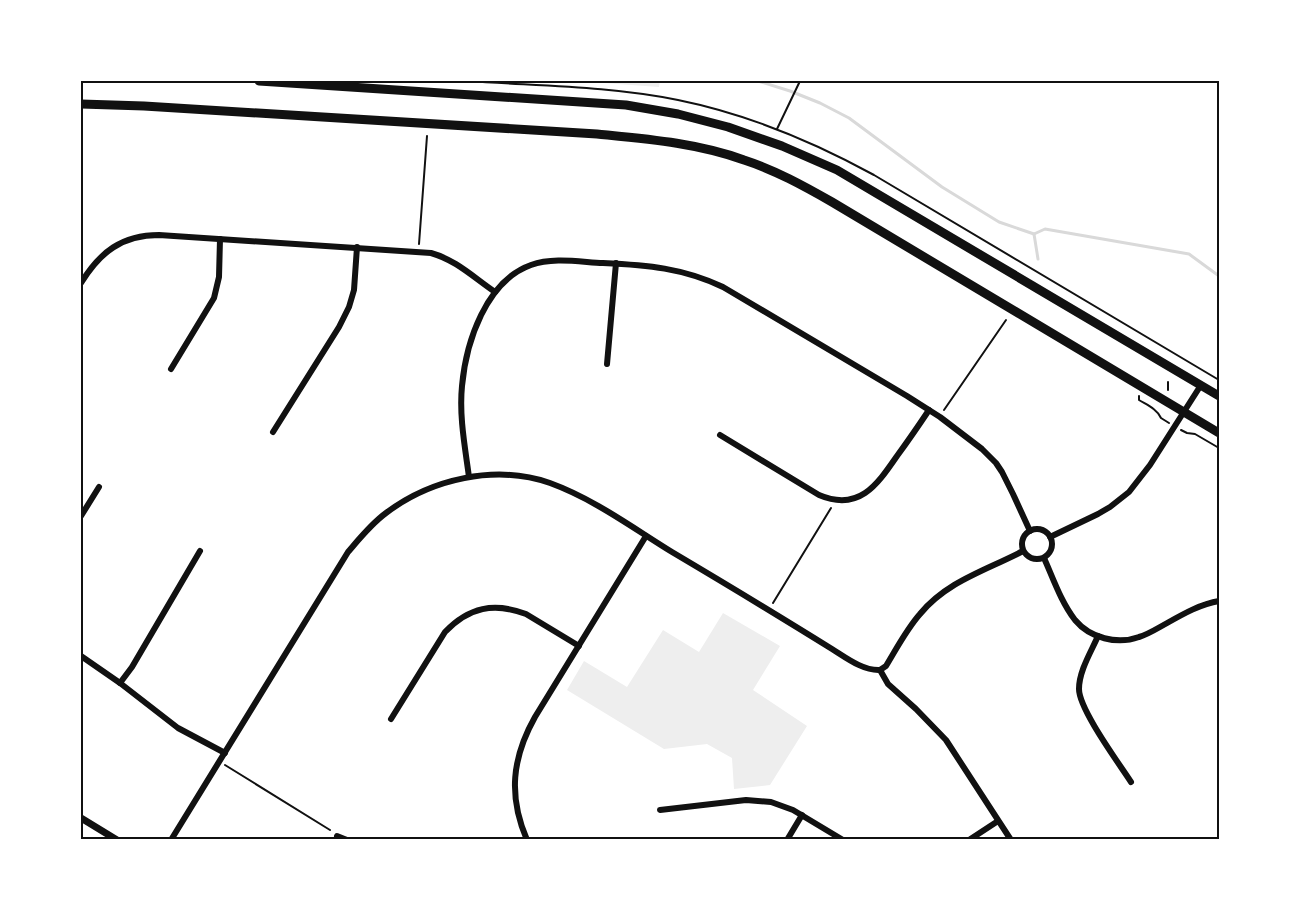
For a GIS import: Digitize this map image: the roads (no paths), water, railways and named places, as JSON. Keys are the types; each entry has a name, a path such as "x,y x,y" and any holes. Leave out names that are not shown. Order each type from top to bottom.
{"main road":[{"path":"259,81 626,105 678,114 736,129 803,154 837,170 1219,396"},
{"path":"81,104 607,135 677,143 729,155 765,168 824,198 1219,433"}],"street":[{"path":"81,283 97,260 106,252 136,237 159,235 419,252 440,256 457,264 495,292"},
{"path":"171,369 214,298 219,277 220,239"},
{"path":"273,432 349,308 354,290 357,247"},
{"path":"469,477 462,414 464,371 479,320 487,303 510,276 519,270 545,261 668,268 696,275 723,287 939,417 982,449 996,463 1030,531"},
{"path":"607,364 616,264"},
{"path":"1050,537 1098,514 1130,492 1150,465 1200,385"},
{"path":"720,435 825,498 834,500 855,498 868,492 879,482 929,410"},
{"path":"171,840 339,567 360,537 384,514 414,495 443,484 483,476 509,476 547,482 587,500 871,669 880,670 886,666 913,622 946,589 1023,551"},
{"path":"81,516 99,487"},
{"path":"1043,530 1050,537 1052,546 1044,558 1030,558 1023,551 1023,537 1030,531 1043,530"},
{"path":"527,840 515,800 515,772 520,749 535,717 646,536"},
{"path":"120,683 132,667 200,551"},
{"path":"1044,558 1074,619 1084,629 1113,640 1139,637 1203,606 1219,601"},
{"path":"391,719 445,632 467,614 500,607 517,611 526,614 579,646"},
{"path":"1098,636 1081,677 1080,697 1085,711 1131,782"},
{"path":"81,656 178,728 225,753"},
{"path":"880,670 888,684 946,740 1011,840"},
{"path":"660,810 758,800 782,806 802,815 843,840"},
{"path":"787,840 802,815"},
{"path":"81,818 117,840"},
{"path":"969,840 998,821"},
{"path":"337,836 347,840"}],"waterway":[{"path":"758,81 820,103 849,118 942,187 999,222 1034,234 1045,229 1189,254 1219,276"},
{"path":"1034,234 1038,259"}]}
